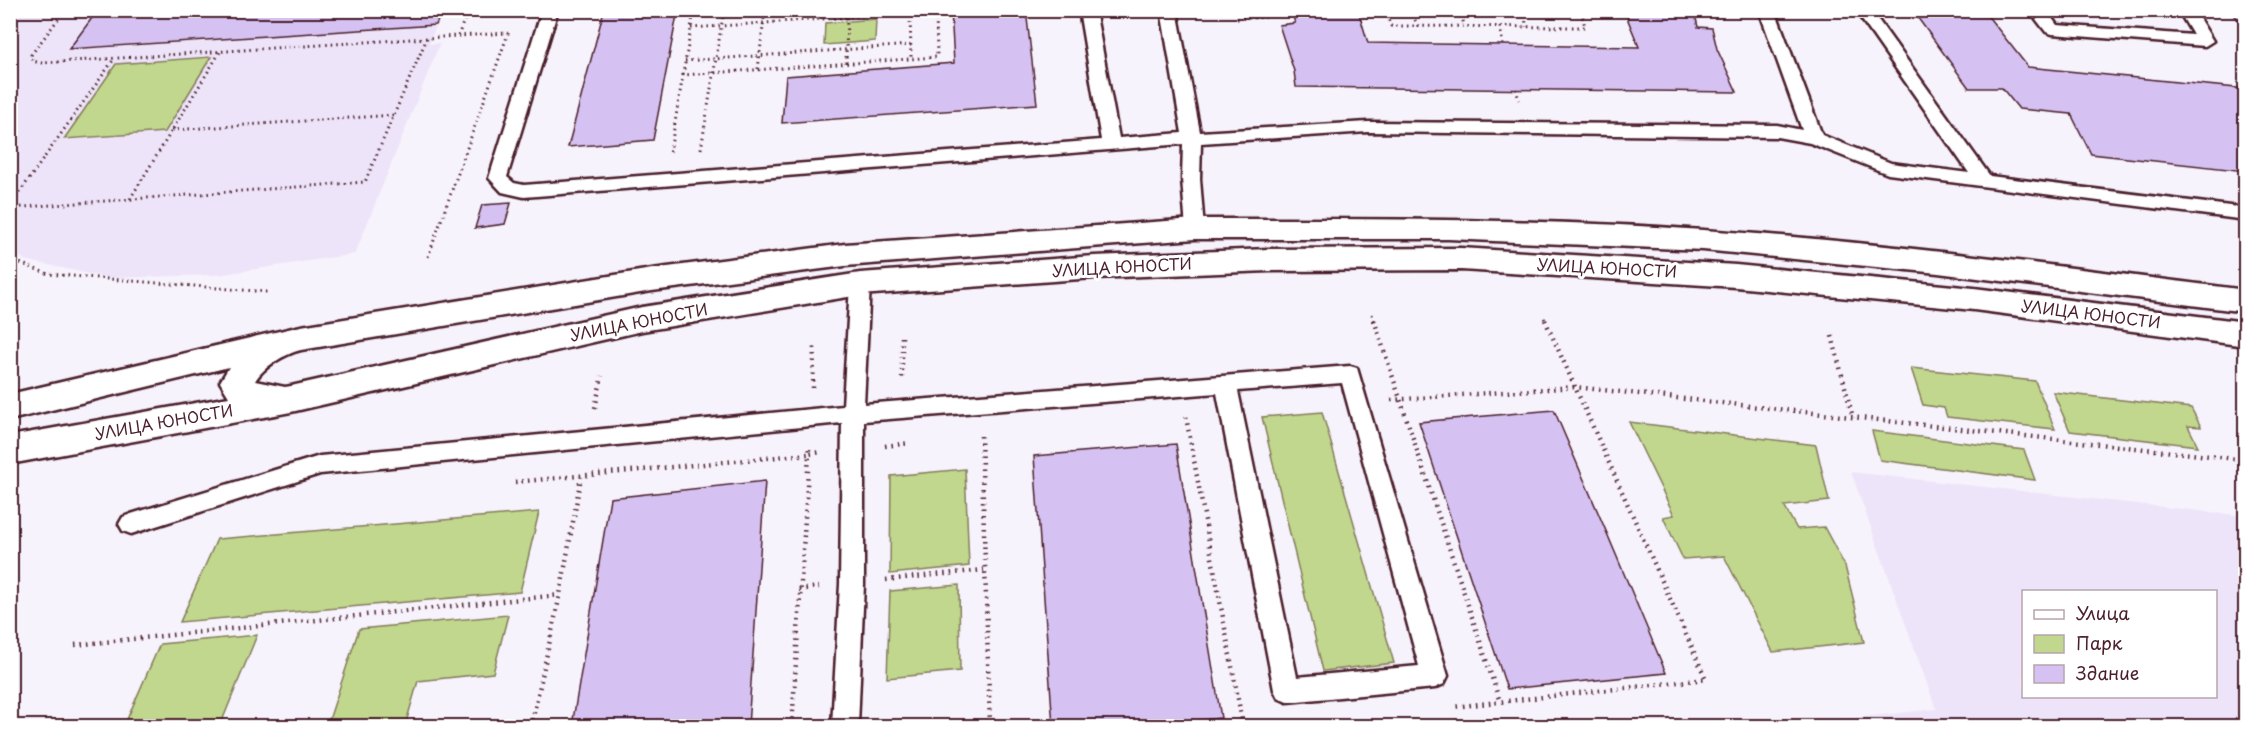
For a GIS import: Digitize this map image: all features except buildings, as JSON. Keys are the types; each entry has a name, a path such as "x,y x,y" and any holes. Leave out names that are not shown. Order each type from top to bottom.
{"street":[{"name":"УЛИЦА ЮНОСТИ","path":"10,407 301,338 640,282 845,255 1195,229 1449,229 1703,240 1938,262 2246,302"},
{"name":"УЛИЦА ЮНОСТИ","path":"10,450 291,399 642,319 860,284 1094,267 1269,260 1461,259 1748,277 1974,299 2246,334"},
{"path":"291,399 244,392 237,382 248,365 269,350 301,338"}],"lane":[{"path":"550,10 498,178 508,188 524,191 1111,144 1368,127 1777,131 1814,138 1888,168 2246,214"},
{"path":"1087,10 1111,144"},
{"path":"1169,10 1192,138 1191,179 1195,229"},
{"path":"1767,10 1814,138"},
{"path":"1863,10 1984,180"},
{"path":"2037,10 2052,29 2205,41 2186,10"},
{"path":"845,726 852,584 855,448 853,413 860,284"},
{"path":"131,524 320,465 812,416 1350,374 1435,676 1287,690 1226,384"}],"path":[{"path":"65,10 31,55 32,62 508,33"},
{"path":"458,36 468,10"},
{"path":"670,153 694,10"},
{"path":"701,151 724,10"},
{"path":"758,69 765,10"},
{"path":"846,63 847,10"},
{"path":"683,75 937,57 936,10"},
{"path":"1266,10 1268,17"},
{"path":"1358,11 1365,10"},
{"path":"1385,10 1391,26 1585,27 1581,10"},
{"path":"1410,10 1418,26"},
{"path":"1461,10 1464,27"},
{"path":"1525,10 1526,27"},
{"path":"691,28 910,12 911,58"},
{"path":"1237,19 1292,15"},
{"path":"428,257 512,22"},
{"path":"1500,27 1503,45"},
{"path":"10,207 365,182 427,38"},
{"path":"685,61 911,45"},
{"path":"129,200 220,52"},
{"path":"10,207 114,58"},
{"path":"172,130 394,115"},
{"path":"10,260 48,274 267,292"},
{"path":"1372,314 1500,702"},
{"path":"1443,708 1706,679 1544,318"},
{"path":"1832,336 1853,418"},
{"path":"792,726 812,416 814,347"},
{"path":"1575,387 2246,460"},
{"path":"1175,418 1186,417 1243,726"},
{"path":"970,437 993,435"},
{"path":"981,436 990,726"},
{"path":"515,482 913,443"},
{"path":"531,726 560,595 581,477"},
{"path":"799,590 984,570"},
{"path":"75,645 560,595"},
{"path":"1271,726 1283,725"}],"shaded area":[{"path":"10,11 442,11 429,44 440,43 355,254 217,275 108,278 25,260 11,250"},
{"path":"1851,472 2245,516 2245,726 1781,726 1936,709"}],"green space":[{"path":"876,19 875,41 824,45 825,23"},
{"path":"211,57 165,132 64,139 116,64"},
{"path":"1911,368 2035,381 2055,429 1947,417 1944,408 1923,405"},
{"path":"2053,392 2191,408 2201,427 2188,426 2198,446 2070,431"},
{"path":"1322,412 1394,663 1323,671 1262,417"},
{"path":"1629,422 1816,445 1829,501 1784,506 1797,529 1824,527 1845,566 1864,642 1773,652 1724,556 1683,559 1663,517 1674,515"},
{"path":"1872,431 2024,450 2035,480 1880,460"},
{"path":"965,469 969,566 890,574 891,476"},
{"path":"539,512 520,592 180,622 217,539"},
{"path":"959,585 960,671 887,678 890,591"},
{"path":"508,615 493,673 418,681 405,726 327,726 359,629"},
{"path":"257,635 220,726 125,724 160,644"}]}
